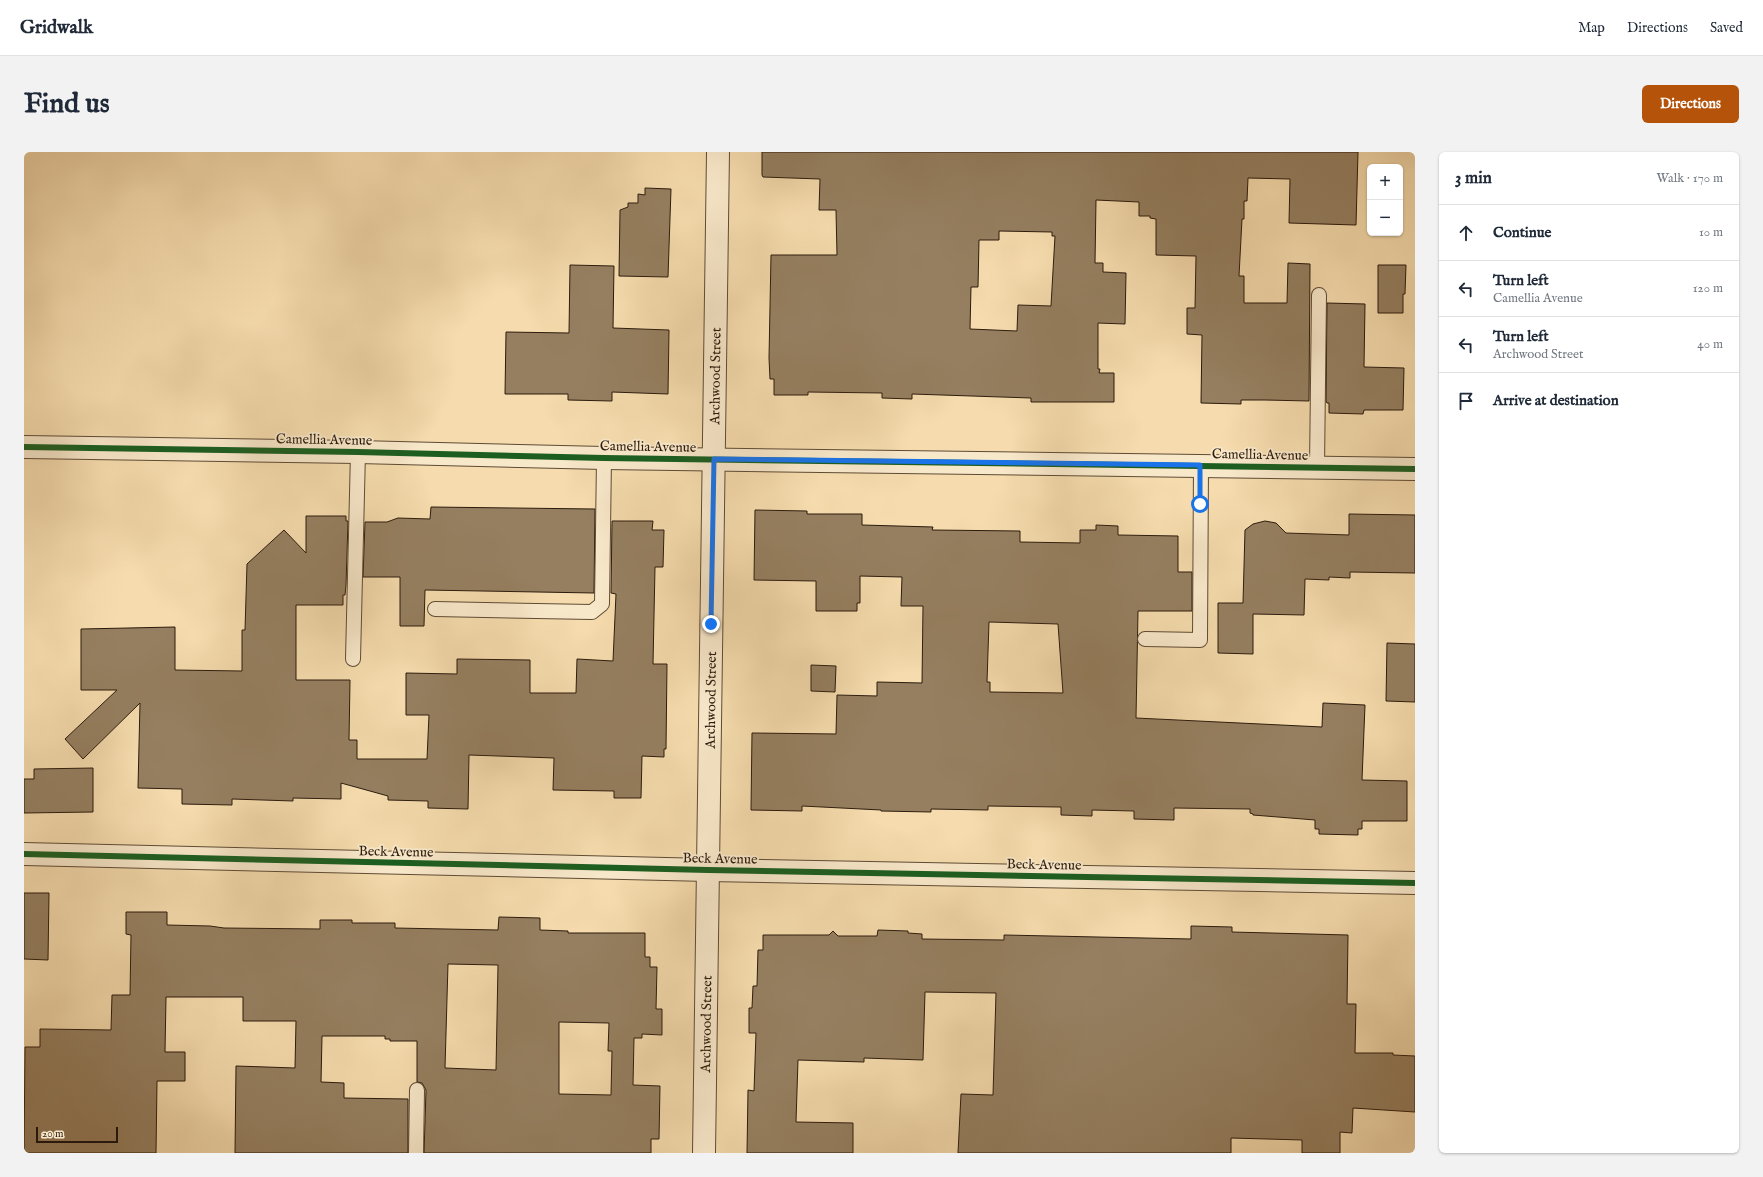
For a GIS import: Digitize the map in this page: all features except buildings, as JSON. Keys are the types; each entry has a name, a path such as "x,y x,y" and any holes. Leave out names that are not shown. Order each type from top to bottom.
{"street":[{"name":"Archwood Street","path":"704,1153 718,152"},
{"name":"Camellia Avenue","path":"24,447 358,452 604,458 1415,469"},
{"name":"Beck Avenue","path":"24,854 708,870 1415,883"}],"lane":[{"path":"1317,468 1319,295"},
{"path":"353,659 358,452"},
{"path":"435,609 592,612 602,604 604,458"},
{"path":"1145,639 1200,640 1200,465"},
{"path":"416,1153 417,1090"}],"cycle path":[{"path":"24,447 358,452 604,458 1415,469"},
{"path":"24,854 708,870 1415,883"}],"route":[{"path":"711,624 714,459 1200,465 1200,504"}]}
